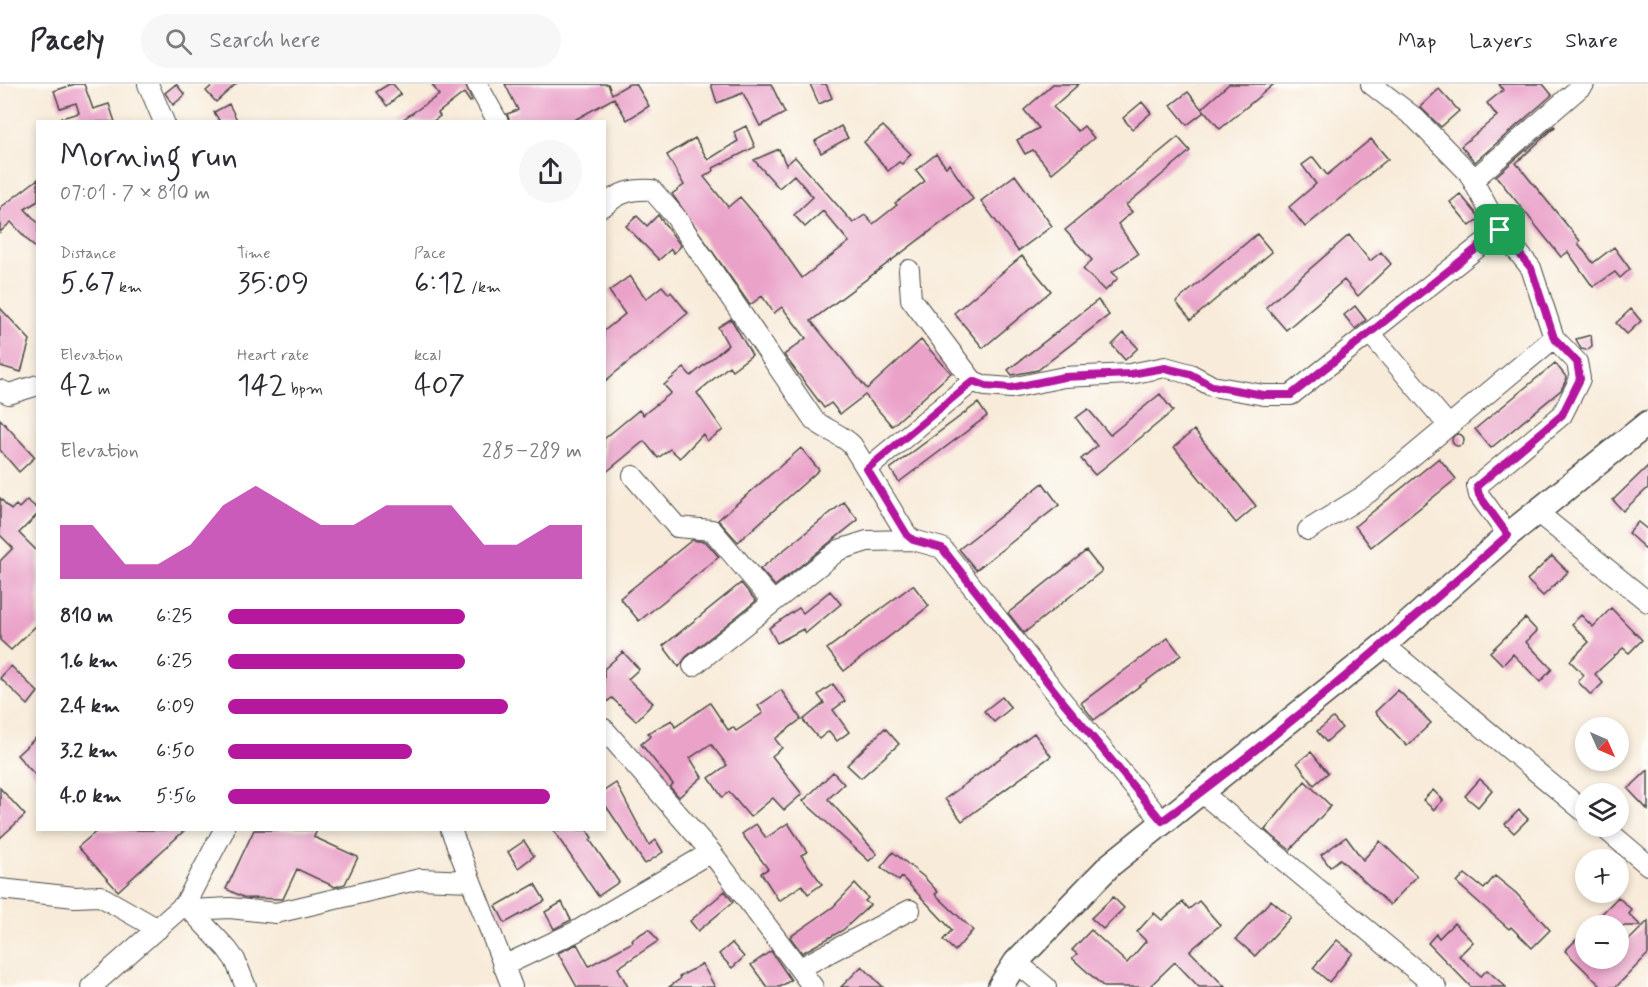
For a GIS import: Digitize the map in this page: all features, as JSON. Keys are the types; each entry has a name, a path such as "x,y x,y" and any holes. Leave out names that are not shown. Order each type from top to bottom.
{"street":[{"path":"148,84 163,120"},
{"path":"477,84 497,120"},
{"path":"1371,84 1415,118 1459,161 1473,180 1500,230 1531,268 1554,338 1577,362 1580,379 1562,415 1477,486 1479,495 1508,535"},
{"path":"1473,180 1584,84"},
{"path":"606,204 615,195 635,189 652,190 675,216 814,420 827,430 843,436 867,469 907,535 913,540"},
{"path":"909,270 911,298 973,381 986,386 1011,388 1064,377 1130,374 1165,368 1190,374 1212,386 1264,395 1291,395 1500,230"},
{"path":"1370,333 1449,426"},
{"path":"1308,530 1368,494 1554,338"},
{"path":"867,469 973,381"},
{"path":"0,390 9,394 36,389"},
{"path":"1000,987 1016,962 1088,886 1162,821 1202,792 1384,645 1508,535 1648,423"},
{"path":"633,476 677,527 712,530 773,602"},
{"path":"1538,513 1648,602"},
{"path":"693,666 839,550 867,541 913,540 942,548 1064,703 1162,821"},
{"path":"1384,645 1575,804"},
{"path":"606,731 711,852 813,987"},
{"path":"1202,792 1436,987"},
{"path":"91,987 187,907 224,831"},
{"path":"451,831 512,987"},
{"path":"1615,837 1648,865"},
{"path":"503,966 575,932 711,852"},
{"path":"187,907 230,908 276,913 420,879 471,881"},
{"path":"0,889 75,897 100,896 158,929"},
{"path":"187,907 235,960 246,987"},
{"path":"800,968 910,910"},
{"path":"1016,962 1046,987"}],"building":[{"path":"75,84 84,84 93,109 109,104 114,120 62,120 61,118 79,113 76,103 60,108 54,91"},
{"path":"176,84 185,95 173,105 165,93"},
{"path":"214,84 236,84 216,102 206,91"},
{"path":"393,84 401,94 387,106 376,92"},
{"path":"432,84 465,84 472,101 470,102 464,93 438,113 440,116 435,120 402,120 439,95"},
{"path":"505,84 608,84 612,94 629,84 636,84 649,106 627,120 614,98 575,120 509,120 507,114 518,110"},
{"path":"711,84 771,84 785,113 760,126 743,93 717,103"},
{"path":"810,84 826,84 832,98 819,104"},
{"path":"1053,84 1079,84 1053,107 1078,131 1084,126 1094,138 1052,173 1033,150 1025,154 1017,140 1039,128 1024,110"},
{"path":"1229,84 1274,84 1220,129 1202,108"},
{"path":"1499,84 1543,84 1552,95 1475,162 1461,146 1497,116 1487,103 1503,90"},
{"path":"1439,89 1459,111 1441,127 1420,107"},
{"path":"1188,92 1204,112 1187,125 1171,105"},
{"path":"1142,102 1151,113 1132,129 1123,118"},
{"path":"229,104 237,120 219,120 214,112"},
{"path":"746,126 755,147 713,168 714,170 704,177 728,207 740,197 770,232 802,278 849,242 823,211 805,227 794,215 813,197 794,175 779,188 754,160 779,149 786,165 795,157 853,223 865,215 873,224 897,205 895,203 925,181 916,170 936,154 946,167 949,164 973,199 811,321 867,389 921,340 951,373 892,426 865,395 840,414 831,403 824,408 784,355 806,338 782,307 774,313 762,296 750,305 672,194 684,185 667,155 695,138 708,160 738,141 734,132"},
{"path":"841,126 848,138 821,153 815,141"},
{"path":"883,126 911,154 902,164 899,162 888,171 864,142"},
{"path":"1554,126 1516,163 1580,241 1578,243 1593,263 1614,247 1630,269 1620,278 1615,272 1593,287 1568,252 1561,257 1496,176"},
{"path":"1178,137 1190,151 1126,205 1132,212 1118,224 1138,254 1112,272 1118,278 1105,291 1083,269 1092,260 1065,230"},
{"path":"1371,139 1388,159 1305,227 1289,207 1316,184 1302,165 1313,157 1327,175"},
{"path":"1015,175 1052,226 1018,251 981,201"},
{"path":"36,181 36,202 25,209 36,221 36,249 11,222 0,232 0,208"},
{"path":"1460,194 1480,218 1470,226 1450,202"},
{"path":"658,215 681,246 674,253 671,249 659,260 626,226 637,216 647,226"},
{"path":"1257,234 1272,252 1191,320 1176,302"},
{"path":"1349,235 1370,261 1381,252 1391,264 1358,296 1344,280 1286,330 1266,307"},
{"path":"1022,256 1051,291 983,348 954,313"},
{"path":"630,276 646,299 662,286 669,294 671,292 688,313 606,380 606,329 625,314 609,291"},
{"path":"1098,300 1109,315 1038,370 1012,375 1008,370"},
{"path":"1355,306 1366,320 1355,329 1344,315"},
{"path":"0,308 30,340 21,372 0,366"},
{"path":"1631,309 1641,321 1627,334 1616,323"},
{"path":"731,319 752,355 732,370 729,366 697,393 723,430 707,441 703,434 680,458 670,449 658,458 644,441 606,472 606,437 639,410 643,415 671,393 664,385 684,368 691,376 728,345 718,327"},
{"path":"1124,333 1138,348 1125,360 1112,345"},
{"path":"1591,335 1592,346 1587,350 1581,349 1576,339"},
{"path":"1555,363 1567,378 1561,390 1491,448 1475,429"},
{"path":"1160,394 1173,411 1095,475 1081,459 1097,446 1076,418 1088,409 1110,435"},
{"path":"978,403 987,416 899,482 890,469"},
{"path":"0,419 35,457 19,472 0,450"},
{"path":"1194,430 1256,506 1236,523 1174,447"},
{"path":"1460,434 1464,440 1460,446 1456,446 1452,438"},
{"path":"801,448 819,470 738,542 718,520"},
{"path":"1439,458 1456,479 1371,547 1355,526"},
{"path":"1648,466 1648,488 1623,511 1613,500"},
{"path":"1043,483 1059,505 976,570 959,549"},
{"path":"0,498 11,510 16,505 19,508 27,500 36,507 36,516 19,533 36,550 36,626 11,650 0,640 0,561 13,548 0,535"},
{"path":"844,502 858,520 775,586 760,569"},
{"path":"1638,522 1648,530 1648,551 1628,533"},
{"path":"692,540 706,542 719,557 639,621 620,598"},
{"path":"1086,551 1102,571 1024,633 1008,613"},
{"path":"1552,556 1568,572 1543,596 1527,580"},
{"path":"741,583 756,601 686,657 679,667 663,646"},
{"path":"913,585 929,606 844,671 827,649"},
{"path":"830,591 841,604 806,633 803,629 777,643 769,628 799,608 803,613"},
{"path":"1611,608 1642,640 1629,653 1623,648 1595,674 1603,683 1591,695 1578,682 1584,675 1570,661 1589,642 1572,624 1581,615 1593,627"},
{"path":"1525,618 1537,631 1526,642 1552,669 1540,682 1513,654 1503,665 1490,652"},
{"path":"1168,638 1181,655 1094,720 1081,703"},
{"path":"623,652 639,669 628,679 653,703 636,721 612,698 606,702 606,667"},
{"path":"11,666 36,690 36,695 28,705 0,678"},
{"path":"833,684 845,701 833,710 849,732 837,741 829,731 819,739 803,720 824,703 818,695"},
{"path":"781,690 801,719 775,739 782,748 772,756 802,794 784,810 773,798 750,817 729,792 722,797 709,778 727,765 711,744 690,758 702,777 679,797 670,787 673,784 641,744 651,736 648,733 672,720 675,727 710,703 728,730 733,727 736,731 763,713 758,706"},
{"path":"1398,690 1431,723 1407,746 1375,712"},
{"path":"1002,697 1011,708 994,722 984,711"},
{"path":"1333,718 1342,728 1326,742 1317,731"},
{"path":"885,728 899,744 861,778 847,765"},
{"path":"1034,733 1051,756 962,821 945,799"},
{"path":"36,738 36,776 17,755"},
{"path":"1311,752 1328,773 1314,785 1297,763"},
{"path":"1648,770 1648,810 1629,790"},
{"path":"833,772 844,784 828,799 877,854 869,861 803,801"},
{"path":"1480,779 1492,790 1478,807 1465,796"},
{"path":"1305,781 1331,806 1290,850 1265,830"},
{"path":"616,783 649,845 656,840 663,852 645,864 606,806 606,790"},
{"path":"0,788 25,815 0,838"},
{"path":"1433,790 1443,800 1434,810 1423,800"},
{"path":"1519,810 1528,819 1514,833 1505,824"},
{"path":"788,823 807,852 801,855 822,884 808,894 802,885 779,901 761,873 768,869 742,834 756,824 766,838"},
{"path":"97,831 184,831 118,891 78,847"},
{"path":"254,831 317,831 314,837 358,857 345,884 335,887 297,869 283,899 245,898 226,889"},
{"path":"554,831 588,831 592,838 590,840 619,882 598,896"},
{"path":"1346,837 1363,860 1380,841 1417,876 1390,905 1340,859 1330,867 1321,855"},
{"path":"524,841 534,856 518,868 508,852"},
{"path":"893,852 924,877 938,892 935,894 973,930 955,951 943,940 952,930 902,877 899,881 881,867"},
{"path":"1465,874 1484,889 1495,876 1516,893 1550,930 1532,948 1511,927 1509,929 1457,883"},
{"path":"535,884 545,901 505,923 496,906"},
{"path":"855,884 868,898 865,901 870,905 843,930 802,953 790,937 833,907"},
{"path":"725,891 733,902 698,931 690,921"},
{"path":"1113,897 1124,908 1103,929 1091,918"},
{"path":"1271,900 1291,917 1255,956 1236,939"},
{"path":"1199,901 1220,925 1190,951 1225,987 1199,987 1175,962 1149,987 1104,987 1072,958 1077,954 1072,950 1091,930 1127,963 1146,941 1137,932 1154,913 1162,920 1183,902 1189,909"},
{"path":"562,902 571,920 554,929 545,912"},
{"path":"1612,903 1624,903 1632,910 1629,914 1641,926 1629,926 1629,915 1601,915"},
{"path":"1648,921 1648,954 1616,987 1602,987 1584,969 1629,969 1629,940"},
{"path":"1454,923 1473,942 1459,956 1481,976 1487,970 1506,987 1471,987 1428,943 1436,934 1439,938"},
{"path":"649,929 658,941 618,968 628,987 577,987 558,953 577,944 589,966 633,942 632,939"},
{"path":"1337,940 1353,953 1329,982 1313,968"},
{"path":"1575,941 1575,961 1565,951"},
{"path":"732,943 744,957 732,968 719,954"},
{"path":"771,951 791,980 780,987 767,987 751,965"},
{"path":"702,964 715,987 669,987 680,979 679,977"},
{"path":"862,966 883,987 841,987"}],"route":[{"path":"1500,230 1531,268 1554,338 1577,362 1580,379 1562,415 1477,486 1479,495 1508,535 1384,645 1202,792 1162,821 1064,703 942,548 913,540 907,535 867,469 973,381 986,386 1011,388 1064,377 1130,374 1165,368 1190,374 1212,386 1264,395 1291,395 1500,230"}]}
